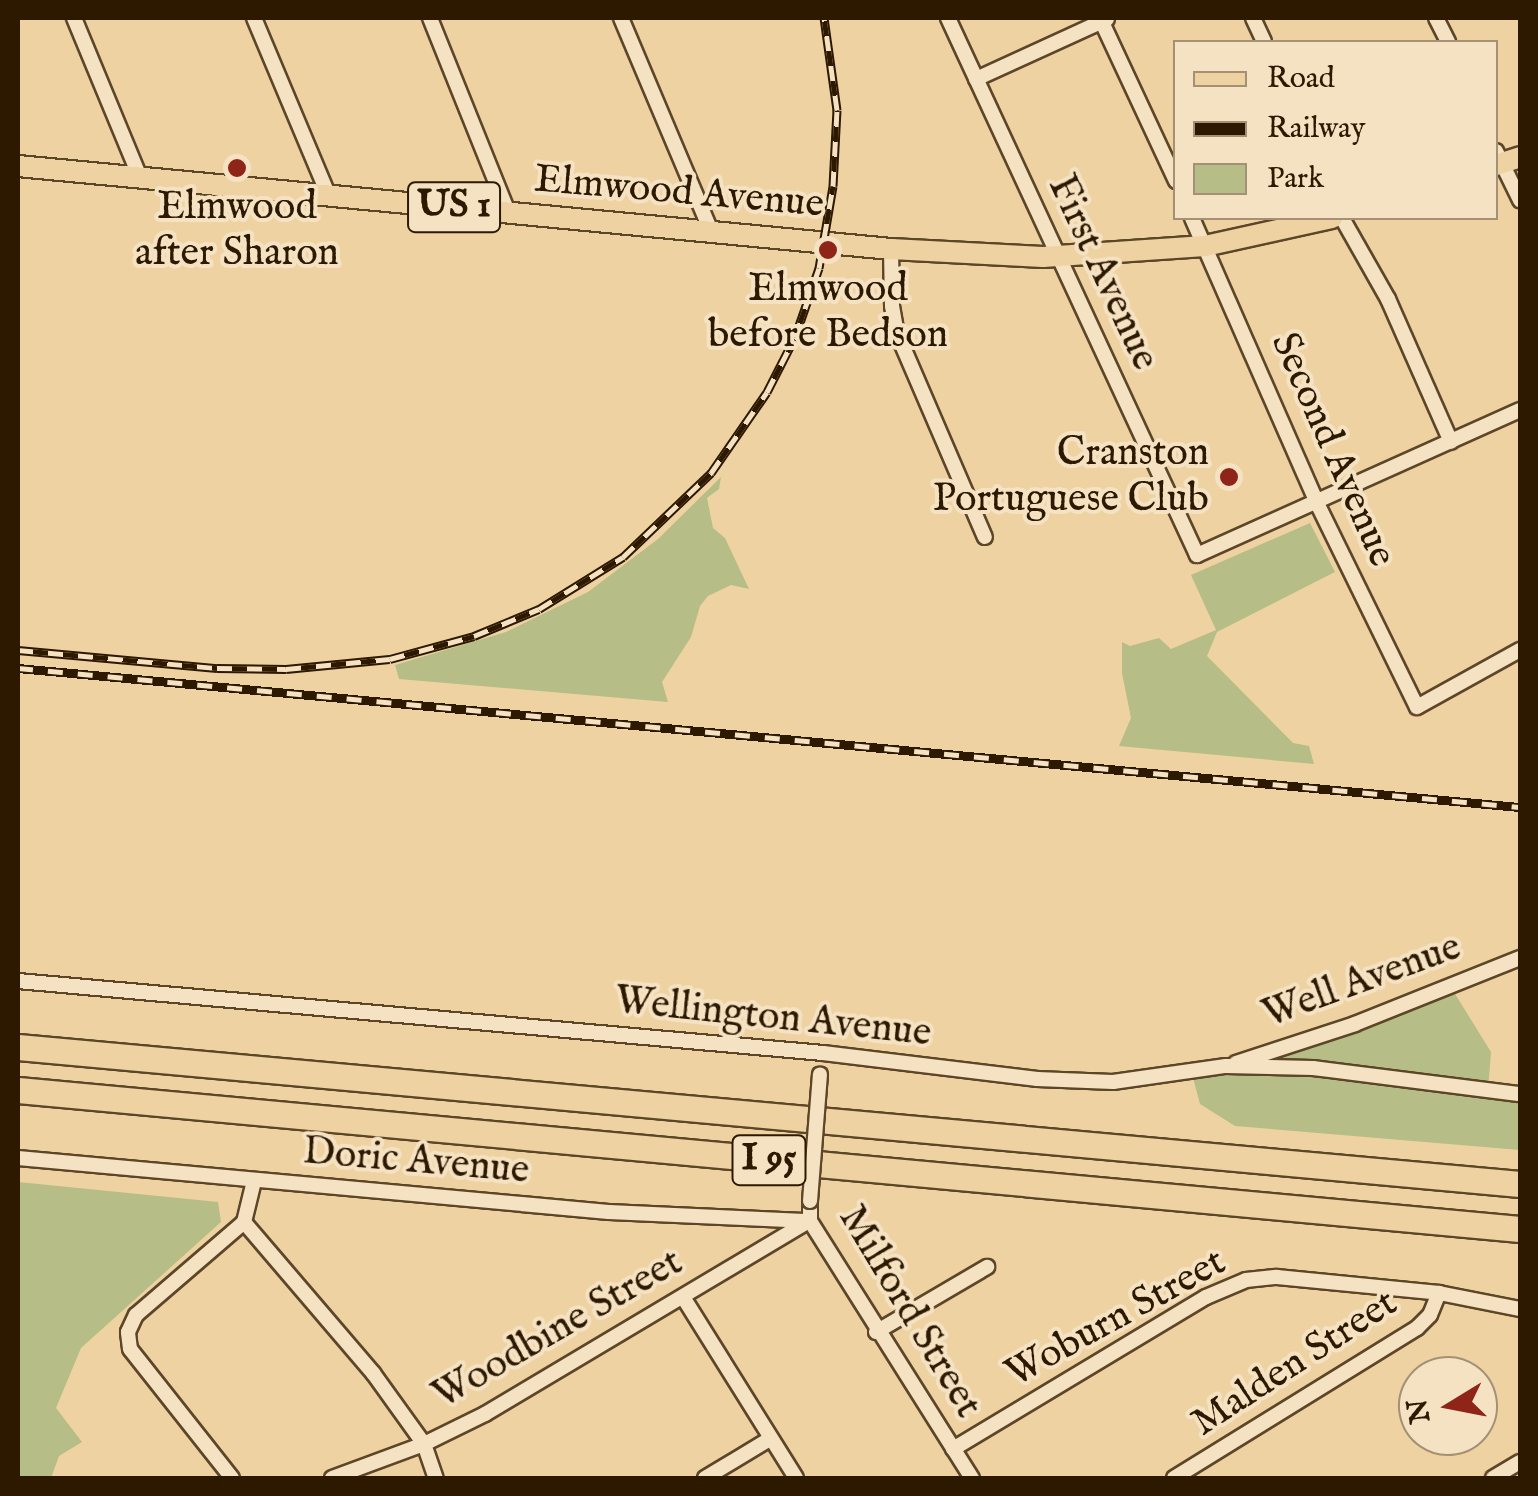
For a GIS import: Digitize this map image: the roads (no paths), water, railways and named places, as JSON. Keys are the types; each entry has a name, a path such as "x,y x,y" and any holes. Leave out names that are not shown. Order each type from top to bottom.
{"highway":[{"name":"I 95","path":"18,1046 1520,1184"},
{"name":"I 95","path":"18,1090 1520,1230"}],"main road":[{"name":"Elmwood Avenue","path":"18,166 891,249 1057,256 1205,246 1323,220"}],"street":[{"path":"74,18 140,177"},
{"path":"254,18 329,196"},
{"path":"430,18 508,212"},
{"path":"621,18 710,229"},
{"name":"First Avenue","path":"948,18 1197,555 1317,503"},
{"path":"976,79 1104,19 1173,174"},
{"path":"1503,159 1520,200"},
{"name":"Second Avenue","path":"1193,220 1317,503 1417,707 1520,650"},
{"path":"1343,220 1388,299 1451,442"},
{"path":"891,249 892,306 897,333 985,536"},
{"path":"1317,503 1520,410"},
{"name":"Well Avenue","path":"1226,1066 1355,1024 1520,958"},
{"name":"Wellington Avenue","path":"18,981 823,1053 1037,1078 1113,1082 1226,1066 1313,1068 1520,1094"},
{"name":"Milford Street","path":"823,1053 810,1221 876,1332 972,1478"},
{"name":"Doric Avenue","path":"18,1158 609,1212 810,1221"},
{"path":"232,1478 136,1358 128,1332 136,1315 244,1222 254,1181"},
{"name":"Woodbine Street","path":"332,1478 424,1444 510,1400 810,1221"},
{"path":"244,1222 373,1373 424,1444 436,1478"},
{"path":"876,1332 988,1267"},
{"name":"Woburn Street","path":"953,1449 1206,1298 1246,1280 1278,1278 1438,1293 1520,1309"},
{"name":"Malden Street","path":"1174,1478 1417,1328 1430,1315 1438,1293"},
{"path":"683,1297 796,1478"},
{"path":"705,1478 770,1439"},
{"path":"1493,1478 1520,1462"}],"railway":[{"path":"18,650 217,668 286,669 390,659 474,636 539,609 623,557 711,473 767,392 795,337 819,268 833,186 837,110 824,18"},
{"path":"18,668 1520,807"}],"place":[{"name":"Elmwood after Sharon","path":"237,168"},
{"name":"Elmwood before Bedson","path":"828,250"},
{"name":"Cranston Portuguese Club","path":"1229,477"}]}
